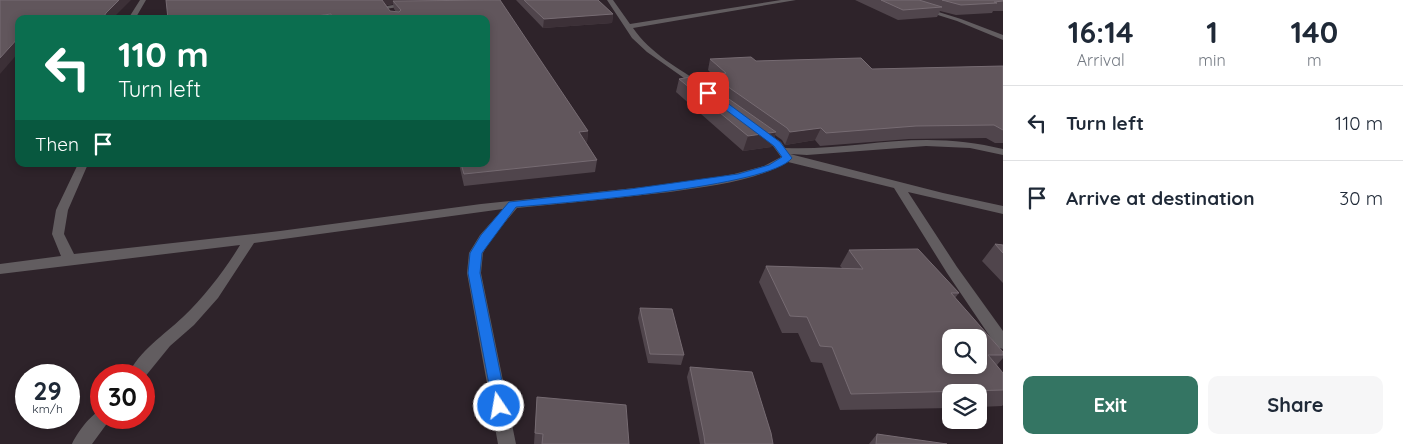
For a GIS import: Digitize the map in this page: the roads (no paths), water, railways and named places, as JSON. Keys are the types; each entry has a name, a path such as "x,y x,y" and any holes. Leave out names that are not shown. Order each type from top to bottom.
{"street":[{"path":"134,15 143,0"},
{"path":"610,0 635,35 656,56 708,93"},
{"path":"630,26 793,0"},
{"path":"893,0 959,20 1003,38"},
{"path":"391,13 385,7 421,3"},
{"path":"754,127 785,154 943,197 1003,210"},
{"path":"785,154 926,143 970,145 1003,152"},
{"path":"0,269 70,258 250,239 513,204 630,193 739,177 783,162 785,154"},
{"path":"70,258 58,234 62,210 82,167"},
{"path":"898,185 952,270 1003,343"},
{"path":"507,444 474,273 476,253 513,204"},
{"path":"145,364 164,342 189,321 213,294 250,239"},
{"path":"81,444 93,429"}]}
